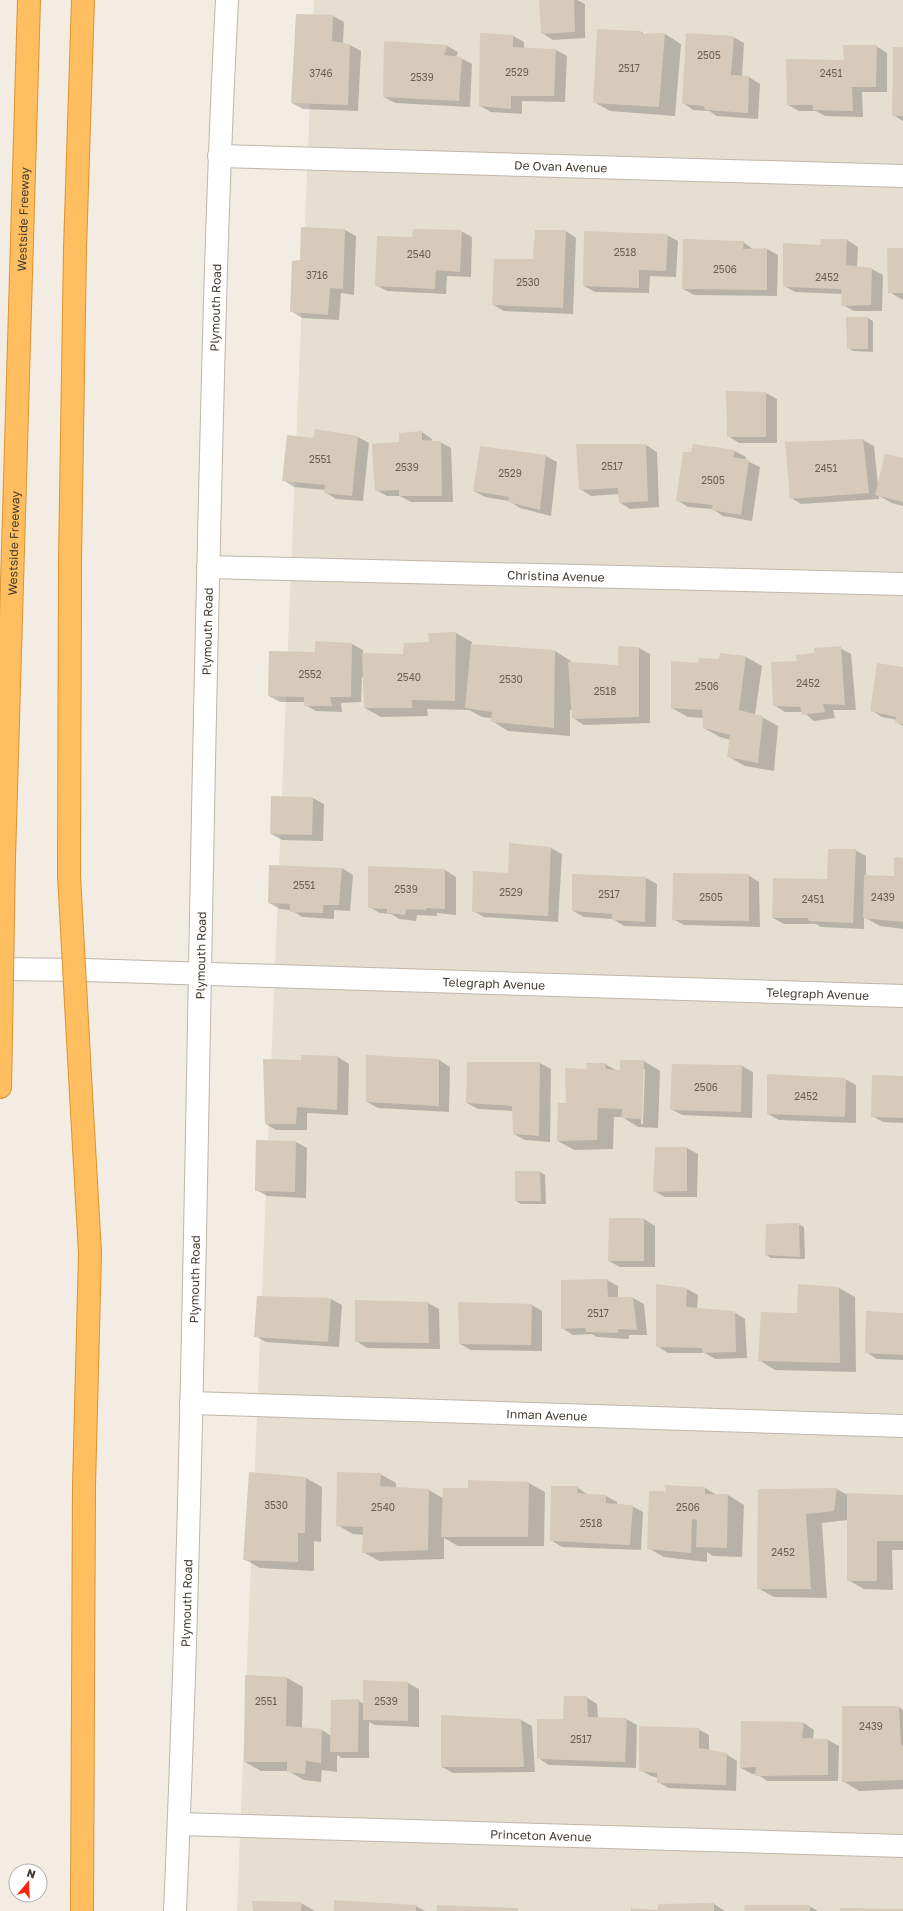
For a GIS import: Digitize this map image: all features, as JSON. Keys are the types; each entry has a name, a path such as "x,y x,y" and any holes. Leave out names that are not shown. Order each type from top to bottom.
{"highway":[{"name":"Westside Freeway","path":"0,1087 4,858 29,0"},
{"path":"82,1911 84,1494 90,1253 69,875 70,561 74,264 83,0"}],"street":[{"name":"Plymouth Road","path":"175,1911 179,1824 191,1403 208,567 219,156 227,0"},
{"name":"De Ovan Avenue","path":"219,156 903,176"},
{"name":"Christina Avenue","path":"208,567 903,584"},
{"name":"Telegraph Avenue","path":"0,969 85,970 903,996"},
{"name":"Inman Avenue","path":"191,1403 903,1426"},
{"name":"Princeton Avenue","path":"179,1824 903,1846"}],"shaded area":[{"path":"314,0 903,0 903,1911 237,1911"}],"building":[{"path":"539,0 574,0 575,32 541,34"},
{"path":"296,14 333,15 332,41 350,44 348,105 291,103"},
{"path":"597,29 641,31 641,34 665,33 659,107 593,103"},
{"path":"480,33 513,35 513,47 556,49 554,96 511,96 511,109 479,106"},
{"path":"686,33 734,36 731,75 749,76 748,113 705,110 704,106 682,104"},
{"path":"384,41 448,45 444,55 462,57 459,101 383,97"},
{"path":"843,45 877,45 876,87 852,87 853,111 813,110 813,105 787,105 786,59 844,60"},
{"path":"893,47 903,47 903,116 892,116"},
{"path":"301,227 345,229 343,289 330,288 328,315 290,312 292,261 300,260"},
{"path":"413,229 462,230 460,272 436,270 435,289 375,286 377,236 412,237"},
{"path":"535,230 566,230 563,308 492,305 494,259 533,259"},
{"path":"584,231 668,234 666,271 639,270 639,288 583,286"},
{"path":"683,239 744,241 743,249 767,248 767,290 682,289"},
{"path":"821,239 847,239 846,265 872,268 871,305 842,306 841,289 783,287 783,243 820,245"},
{"path":"887,248 903,248 903,293 888,293"},
{"path":"846,317 868,317 868,349 847,349"},
{"path":"726,391 766,392 766,437 727,437"},
{"path":"315,429 358,436 352,496 324,493 325,485 282,481 287,435 313,438"},
{"path":"422,431 422,440 441,441 442,496 399,496 399,490 375,491 372,444 399,442 399,433"},
{"path":"863,439 869,493 790,499 785,442"},
{"path":"576,444 646,444 648,501 619,503 618,488 579,490"},
{"path":"693,444 735,450 733,457 749,460 741,515 711,510 713,505 676,501 683,452 691,452"},
{"path":"480,446 546,455 540,510 508,502 509,497 473,491"},
{"path":"885,454 903,458 903,502 875,495"},
{"path":"456,632 455,701 412,700 412,708 364,708 362,653 403,654 404,643 429,642 428,633"},
{"path":"315,641 352,643 351,697 330,697 332,706 304,706 304,697 268,696 269,651 315,652"},
{"path":"471,644 555,650 554,728 491,722 492,712 465,708"},
{"path":"618,646 639,647 639,717 572,719 568,662 618,665"},
{"path":"841,646 845,705 823,704 825,712 802,715 800,707 773,706 771,662 797,661 796,655 814,653 814,648"},
{"path":"720,653 746,656 739,710 763,716 758,763 727,757 730,735 703,728 702,710 671,708 671,661 698,663 699,658 719,659"},
{"path":"877,663 903,667 903,724 895,723 896,717 870,711"},
{"path":"271,796 313,797 312,835 270,834"},
{"path":"509,843 551,847 548,916 472,912 473,871 508,873"},
{"path":"828,849 856,849 853,923 809,921 808,918 772,918 773,878 827,879"},
{"path":"894,857 903,858 903,922 863,918 864,875 894,876"},
{"path":"269,865 342,868 339,905 323,905 323,913 290,912 290,904 268,903"},
{"path":"368,866 445,869 445,909 406,909 405,915 387,913 387,909 368,908"},
{"path":"673,873 749,874 749,921 672,920"},
{"path":"572,874 646,877 645,922 612,920 612,914 572,911"},
{"path":"301,1055 338,1056 337,1110 297,1107 296,1124 265,1124 263,1059 301,1060"},
{"path":"366,1055 439,1059 439,1106 366,1102"},
{"path":"620,1060 644,1060 642,1119 621,1118 622,1109 598,1108 597,1140 557,1141 558,1103 566,1103 565,1068 587,1069 586,1063 605,1063 606,1069 620,1070"},
{"path":"467,1062 540,1062 539,1136 513,1134 512,1106 466,1103"},
{"path":"672,1064 742,1065 741,1112 670,1110"},
{"path":"767,1074 846,1078 845,1117 767,1114"},
{"path":"872,1075 903,1076 903,1118 871,1117"},
{"path":"256,1140 296,1141 295,1192 255,1191"},
{"path":"655,1147 687,1147 687,1191 653,1192"},
{"path":"515,1171 540,1171 541,1201 515,1201"},
{"path":"609,1218 644,1218 644,1261 608,1261"},
{"path":"799,1223 800,1257 765,1255 766,1224"},
{"path":"607,1279 608,1297 633,1297 637,1330 618,1329 618,1333 586,1332 585,1328 561,1329 561,1280"},
{"path":"656,1284 687,1288 686,1307 735,1311 736,1352 703,1353 702,1348 656,1347"},
{"path":"798,1284 839,1287 840,1363 758,1361 761,1312 797,1313"},
{"path":"257,1296 331,1298 328,1342 254,1337"},
{"path":"355,1300 428,1302 429,1343 355,1342"},
{"path":"458,1302 532,1304 531,1345 459,1344"},
{"path":"866,1311 903,1313 903,1355 865,1353"},
{"path":"249,1472 306,1477 305,1533 298,1533 298,1562 243,1560"},
{"path":"337,1472 381,1473 380,1486 429,1489 428,1550 362,1553 363,1527 336,1526"},
{"path":"468,1480 529,1482 528,1537 441,1537 443,1488 468,1488"},
{"path":"664,1485 705,1487 705,1494 728,1494 727,1548 696,1547 697,1520 692,1519 691,1553 647,1549 649,1491 666,1491"},
{"path":"551,1486 578,1486 577,1493 606,1495 606,1503 633,1505 630,1545 550,1541"},
{"path":"837,1488 834,1511 806,1514 811,1589 757,1589 758,1489"},
{"path":"847,1493 903,1495 903,1541 877,1541 877,1581 847,1581"},
{"path":"245,1675 287,1677 286,1726 322,1729 321,1763 306,1761 305,1774 287,1772 287,1762 244,1762"},
{"path":"363,1680 408,1682 408,1721 363,1720"},
{"path":"564,1696 587,1696 588,1717 627,1718 625,1762 537,1759 537,1719 563,1719"},
{"path":"359,1699 358,1752 330,1752 331,1700"},
{"path":"842,1706 899,1706 901,1746 903,1746 903,1780 842,1782"},
{"path":"441,1715 521,1719 524,1767 441,1767"},
{"path":"741,1721 804,1722 802,1738 828,1739 828,1775 755,1776 756,1767 740,1768"},
{"path":"639,1726 699,1728 699,1748 727,1753 726,1785 657,1783 657,1773 639,1771"},
{"path":"334,1900 416,1905 416,1911 334,1911"},
{"path":"252,1901 302,1902 301,1911 253,1911"},
{"path":"714,1903 714,1911 631,1911 631,1908 657,1910 659,1904"},
{"path":"437,1905 518,1908 518,1911 437,1911"},
{"path":"745,1905 810,1905 810,1911 744,1911"},
{"path":"840,1908 903,1909 903,1911 840,1911"}]}
